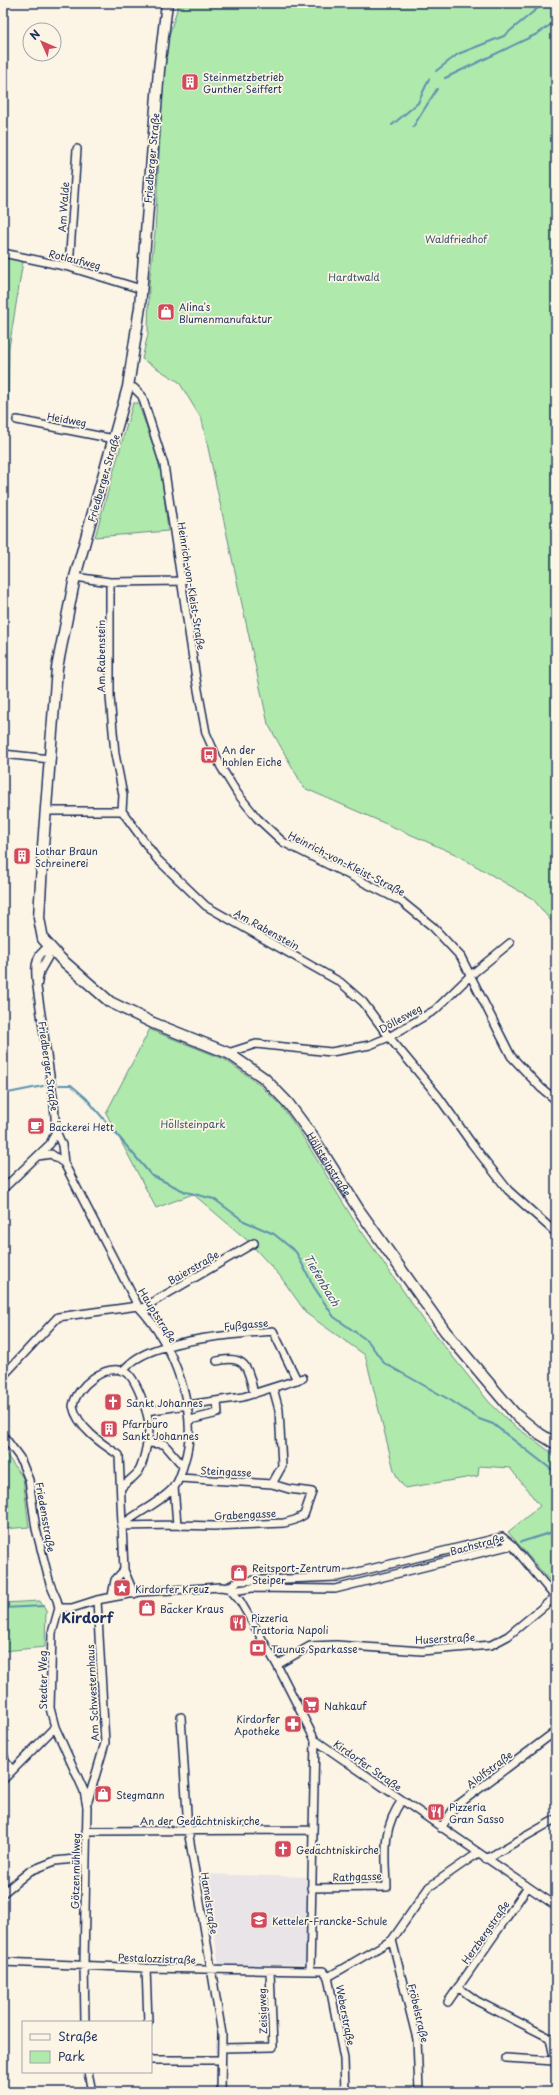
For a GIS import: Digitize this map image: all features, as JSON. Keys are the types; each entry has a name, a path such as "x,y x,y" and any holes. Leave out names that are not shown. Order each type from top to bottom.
{"street":[{"name":"Friedberger Straße","path":"38,1156 50,1144 56,1131 54,1103 37,987 40,971 48,957 49,947 43,939 39,918 57,668 75,577 128,387 141,290 157,85 167,4"},
{"name":"Am Walde","path":"69,267 77,149"},
{"name":"Rotlaufweg","path":"3,253 69,267 141,290"},
{"name":"Heinrich-von-Kleist-Straße","path":"128,387 134,388 142,396 164,465 196,680 206,733 221,767 237,793 257,818 283,842 401,901 433,927 461,957 510,1056 541,1088 556,1100"},
{"name":"Heidweg","path":"16,420 114,439"},
{"path":"75,577 110,582 182,581"},
{"name":"Am Rabenstein","path":"110,582 110,697 115,754 123,795 122,811 157,858 206,906 340,982 363,1002 389,1037 438,1096 472,1144 508,1190 556,1233"},
{"path":"3,754 50,759"},
{"path":"46,811 122,811"},
{"name":"Döllesweg","path":"228,1053 256,1044 331,1052 370,1045 389,1037 435,1010 471,975 510,942"},
{"name":"Höllsteinstraße","path":"49,947 110,1002 153,1023 228,1053 242,1061 264,1078 288,1103 311,1134 359,1210 431,1313 515,1414 540,1434 556,1444"},
{"name":"Hauptstraße","path":"56,1131 62,1145 64,1163 140,1307 155,1325 167,1346 188,1403 190,1420 188,1452 180,1478 166,1495 133,1515 121,1526"},
{"path":"3,1189 38,1156 51,1154 64,1163"},
{"name":"Baierstraße","path":"140,1307 254,1243"},
{"path":"3,1376 58,1317 140,1307"},
{"name":"Fußgasse","path":"167,1346 223,1335 273,1331 300,1379 273,1388"},
{"path":"134,1594 124,1570 119,1454 95,1437 79,1420 73,1406 75,1397 88,1382 101,1373 122,1371 136,1358 167,1346"},
{"path":"217,1361 228,1359 241,1360 245,1364 254,1394"},
{"path":"121,1488 140,1470 149,1424 138,1387 131,1378 122,1371"},
{"path":"146,1411 188,1403 217,1401 254,1394 273,1388 279,1410 282,1466 272,1484"},
{"path":"190,1420 218,1414 217,1401"},
{"name":"Friedensstraße","path":"3,1434 20,1458 29,1480 36,1529 50,1584 59,1608"},
{"path":"146,1442 164,1444 183,1466"},
{"name":"Steingasse","path":"180,1478 272,1484"},
{"name":"Grabengasse","path":"121,1526 214,1526 284,1523 295,1520 304,1514 312,1492 289,1489 272,1484"},
{"path":"174,1486 177,1525"},
{"name":"Bachstraße","path":"59,1608 72,1608 112,1596 228,1586 240,1581 338,1577 502,1537 512,1545"},
{"path":"512,1545 555,1598"},
{"name":"Bachstraße","path":"228,1586 239,1590 252,1588 335,1590 512,1545"},
{"path":"112,1596 115,1580 124,1570"},
{"name":"Kirdorfer Straße","path":"228,1586 240,1601 277,1665 315,1740 527,1888 556,1906"},
{"name":"Huserstraße","path":"277,1665 310,1646 336,1645 422,1651 491,1645 508,1636 555,1598"},
{"name":"Am Schwesternhaus","path":"87,1807 90,1789 105,1743 97,1600"},
{"name":"Stedter Weg","path":"55,1727 50,1708 52,1634 59,1608"},
{"name":"Hamelstraße","path":"181,1717 188,1830 222,2034 221,2092"},
{"path":"3,1780 55,1727"},
{"name":"Götzenmühlweg","path":"55,1727 79,1777 84,1790 87,1807 84,1964 86,2021"},
{"name":"Alolfstraße","path":"440,1828 455,1807 556,1731"},
{"path":"310,1971 315,1740"},
{"path":"3,1752 5,1761 12,1770"},
{"name":"Rathgasse","path":"312,1888 387,1887 386,1833 392,1814 402,1800"},
{"path":"486,1859 556,1819"},
{"name":"An der Gedächtniskirche","path":"86,1830 314,1830"},
{"path":"328,1977 392,1940 429,1887 478,1853"},
{"path":"3,1893 30,1871 55,1862 85,1858"},
{"name":"Herzbergstraße","path":"448,2002 527,1888"},
{"name":"Fröbelstraße","path":"392,1940 417,2039 419,2092"},
{"name":"Pestalozzistraße","path":"3,1962 84,1964 146,1968 310,1971"},
{"path":"146,1968 148,2021"},
{"name":"Zeisigweg","path":"222,2048 273,2047 270,1971"},
{"name":"Weberstraße","path":"310,1971 323,1971 328,1977 344,2059 345,2092"},
{"path":"458,1987 477,2001 553,2040 555,2064 506,2058"},
{"path":"152,2060 222,2060"},
{"path":"88,2073 92,2092"}],"shaded area":[{"name":"Ketteler-Francke-Schule","path":"205,1874 308,1877 307,1964 219,1966"}],"green space":[{"name":"Hardtwald","path":"179,3 556,3 556,927 533,899 455,854 304,788 268,724 202,420 179,382 142,359 148,334 149,284 155,232 163,80 168,39"},
{"path":"3,256 23,261 9,348 8,421 3,436"},
{"path":"133,403 138,403 161,467 168,531 95,537"},
{"name":"Höllsteinpark","path":"153,1023 151,1030 224,1059 259,1084 282,1107 300,1132 353,1219 425,1322 489,1402 512,1424 556,1456 556,1588 508,1532 540,1506 510,1468 479,1466 478,1476 405,1488 398,1479 394,1470 365,1355 307,1314 280,1276 247,1240 193,1194 156,1208 106,1113"},
{"path":"3,1450 23,1478 29,1527 3,1529"},
{"path":"40,1601 46,1611 45,1647 3,1651 3,1603"}],"waterway":[{"path":"436,71 458,54 504,36 544,3"},
{"path":"445,78 537,34 556,21"},
{"path":"392,125 418,103 429,79"},
{"path":"413,127 437,89"},
{"name":"Tiefenbach","path":"59,1085 71,1085 86,1098 151,1175 186,1192 214,1199 244,1221 274,1234 296,1252 314,1287 334,1317 368,1341 384,1363 450,1400 479,1419 493,1424 556,1473"},
{"name":"Tiefenbach","path":"3,1098 8,1093 43,1086"},
{"path":"521,1542 556,1531"},
{"path":"3,1608 44,1606"}],"place":[{"name":"Steinmetzbetrieb Gunther Seiffert","path":"190,82"},
{"name":"Alina's Blumenmanufaktur","path":"166,312"},
{"name":"An der hohlen Eiche","path":"209,755"},
{"name":"Lothar Braun Schreinerei","path":"22,856"},
{"name":"Bäckerei Hett","path":"36,1126"},
{"name":"Sankt Johannes","path":"113,1402"},
{"name":"Pfarrbüro Sankt Johannes","path":"109,1429"},
{"name":"Reitsport-Zentrum Steiper","path":"239,1573"},
{"name":"Kirdorfer Kreuz","path":"122,1588"},
{"name":"Bäcker Kraus","path":"147,1608"},
{"name":"Pizzeria Trattoria Napoli","path":"238,1623"},
{"name":"Taunus Sparkasse","path":"258,1648"},
{"name":"Nahkauf","path":"311,1705"},
{"name":"Kirdorfer Apotheke","path":"293,1724"},
{"name":"Stegmann","path":"103,1794"},
{"name":"Pizzeria Gran Sasso","path":"436,1812"},
{"name":"Gedächtniskirche","path":"283,1849"},
{"name":"Ketteler-Francke-Schule","path":"259,1920"}],"district":[{"name":"Kirdorf","path":"87,1617"}],"park label":[{"name":"Waldfriedhof","path":"456,238"}]}
